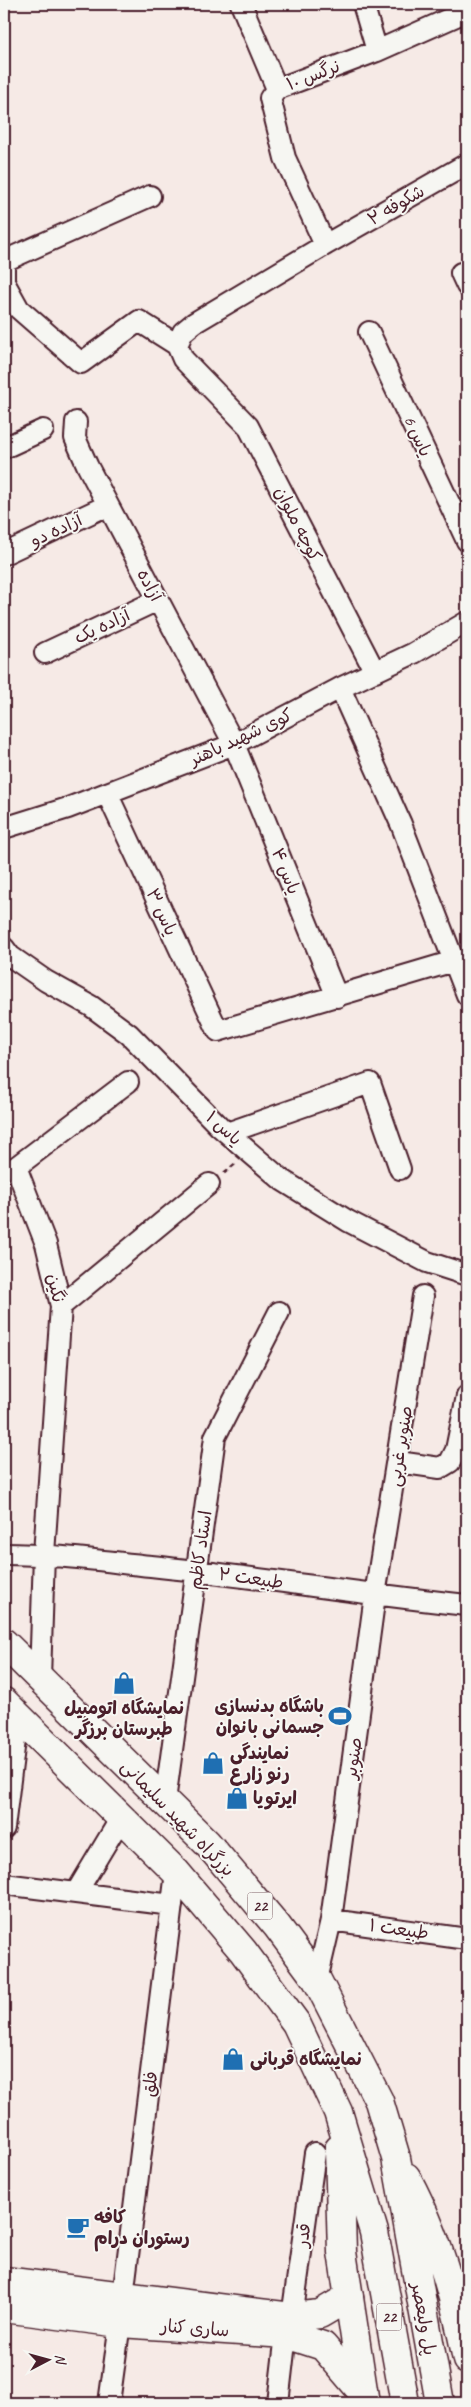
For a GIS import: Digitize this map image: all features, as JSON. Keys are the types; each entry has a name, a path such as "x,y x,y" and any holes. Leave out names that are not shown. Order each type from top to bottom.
{"main road":[{"name":"بزرگراه شهید سلیمانی","path":"4,1643 207,1843 277,1926 317,1980 379,2101 396,2158 409,2235"},
{"name":"22","path":"11,1709 176,1872 243,1952 296,2023 338,2112"},
{"name":"پل ولیعصر","path":"338,2112 374,2232 405,2403"},
{"path":"338,2112 342,2252 364,2398"},
{"path":"396,2158 424,2211 444,2264 467,2348"},
{"name":"پل ولیعصر","path":"409,2235 440,2403"},
{"name":"ساری کنار","path":"4,2281 121,2310"},
{"name":"ساری کنار","path":"289,2326 320,2314 349,2297"},
{"name":"ساری کنار","path":"4,2308 121,2310 289,2326 323,2346 364,2398"}],"street":[{"path":"241,4 278,89"},
{"path":"363,4 377,51"},
{"name":"نرگس ۱۰","path":"325,245 285,158 270,98 278,89 377,51 467,11"},
{"name":"شکوفه ۲","path":"177,345 183,332 194,323 467,164"},
{"path":"4,261 150,196"},
{"path":"4,266 4,282 20,309 81,363 139,321 177,345"},
{"name":"یاس 6","path":"369,332 467,540"},
{"name":"کوچه ملوان","path":"177,345 183,359 248,426 375,672"},
{"name":"آزاده","path":"76,422 76,438 108,505 234,744"},
{"path":"4,448 43,430"},
{"name":"آزاده دو","path":"4,554 108,505"},
{"name":"آزاده یک","path":"45,653 158,600"},
{"name":"کوی شهید باهنر","path":"4,828 107,793 234,744 340,688 375,672 467,622"},
{"path":"340,688 401,824 467,995"},
{"name":"یاس ۴","path":"234,744 337,997"},
{"name":"یاس ۳","path":"107,793 218,1031 337,997"},
{"name":"یاس ۱","path":"4,948 10,956 46,981 91,1006 129,1034 227,1133 282,1180 348,1222 427,1262 467,1275"},
{"path":"337,997 454,961"},
{"name":"نگین","path":"40,1678 44,1554 61,1306 46,1244 16,1167 128,1082"},
{"path":"227,1133 370,1083 400,1169"},
{"path":"61,1306 209,1184"},
{"name":"صنوبر غربی","path":"375,1595 398,1462 423,1296"},
{"name":"استاد کاظم","path":"165,1802 215,1437 279,1312"},
{"path":"398,1462 440,1468 450,1462 456,1450 467,1396"},
{"name":"طبیعت ۲","path":"4,1554 44,1554 467,1605"},
{"name":"صنوبر","path":"317,1980 331,1920 375,1595"},
{"path":"4,1828 11,1709"},
{"path":"76,1893 121,1818"},
{"name":"فلق","path":"109,2403 176,1872"},
{"path":"4,1884 172,1905"},
{"name":"طبیعت ۱","path":"331,1920 467,1939"},
{"name":"قدر","path":"278,2403 314,2153"}],"path":[{"path":"209,1184 251,1152"}],"place":[{"name":"نمایشگاه اتومبیل طبرستان برزگر","path":"124,1683"},
{"name":"باشگاه بدنسازی جسمانی بانوان","path":"340,1716"},
{"name":"نمایندگی رنو زارع","path":"213,1763"},
{"name":"ایرتویا","path":"237,1798"},
{"name":"نمایشگاه قربانی","path":"233,2059"},
{"name":"کافه رستوران درام","path":"78,2227"}]}
